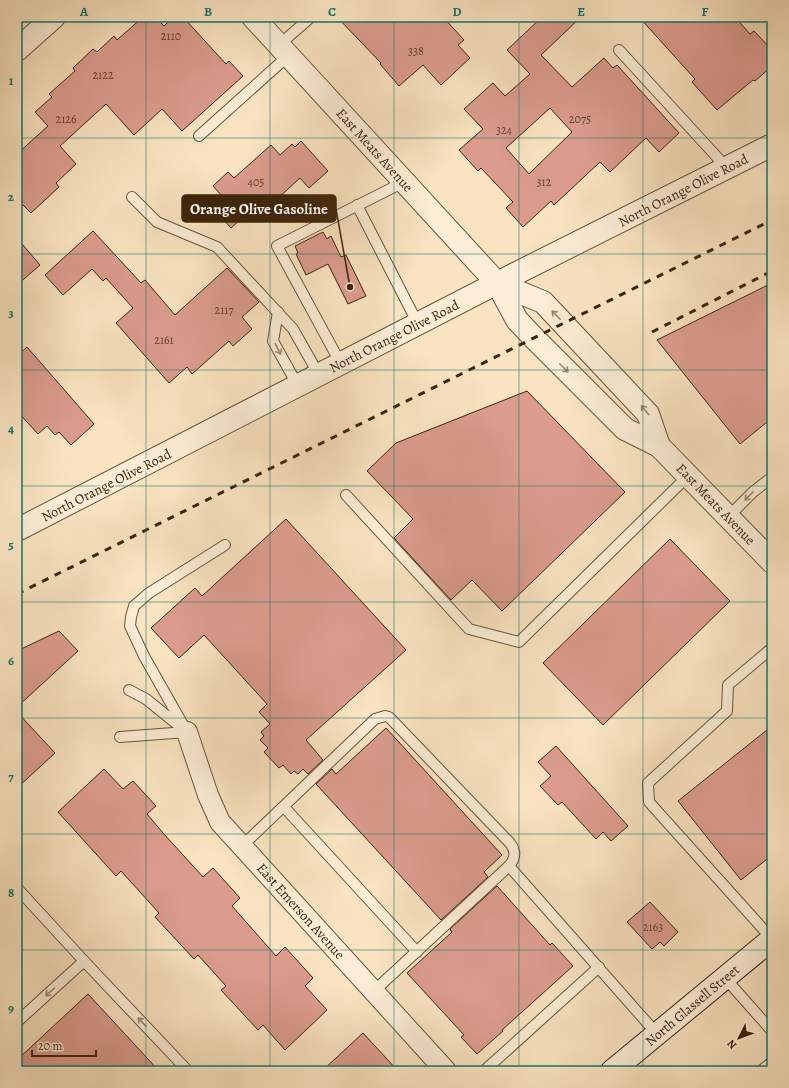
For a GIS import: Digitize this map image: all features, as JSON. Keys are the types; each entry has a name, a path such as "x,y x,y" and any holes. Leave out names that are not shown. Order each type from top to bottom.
{"street":[{"path":"17,50 54,17"},
{"name":"East Meats Avenue","path":"253,17 497,283 517,320 625,429 659,446 771,559"},
{"name":"North Orange Olive Road","path":"17,530 497,283 772,145"},
{"name":"East Meats Avenue","path":"497,283 543,302 648,414 659,446"},
{"name":"East Emerson Avenue","path":"187,732 208,795 220,822 446,1071"},
{"name":"North Glassell Street","path":"612,1071 772,939"}],"lane":[{"path":"199,136 284,50 311,17"},
{"path":"619,50 727,168"},
{"path":"341,364 277,246 404,182"},
{"path":"132,197 157,222 217,247 293,329 319,375"},
{"path":"357,205 418,324"},
{"path":"278,312 273,340 298,386"},
{"path":"346,495 469,629 519,642 688,476"},
{"path":"728,517 753,492 772,477"},
{"path":"187,732 144,656 130,626 131,617 134,606 149,593 225,545"},
{"path":"772,648 728,685 727,711 648,783 649,802 772,939"},
{"path":"130,690 146,699 187,732"},
{"path":"242,846 375,719 385,716 389,717 510,843 515,854 514,860 510,866 374,991"},
{"path":"120,737 187,732"},
{"path":"284,807 416,952"},
{"path":"510,866 657,1034"},
{"path":"17,888 188,1071"},
{"path":"17,1022 84,961"},
{"path":"484,1071 599,967"},
{"path":"725,978 772,1031"},
{"path":"761,1071 772,1062"}],"building":[{"path":"143,17 155,17 164,26 174,17 183,17 226,64 229,61 243,76 182,131 162,109 134,135 106,104 60,146 76,164 56,183 59,187 31,213 17,199 17,154 48,126 35,112 52,97 49,94 75,71 73,68 93,49 97,52 114,36 117,40"},
{"path":"337,17 443,17 464,40 458,45 470,58 441,85 423,65 399,86 380,64 381,63"},
{"path":"542,17 581,17 541,55 572,87 604,58 613,68 617,65 679,133 659,152 646,138 610,172 600,162 554,205 551,201 523,227 506,208 513,202 481,168 478,171 459,150 483,129 464,109 493,83 505,96 530,74 507,50","holes":["550,108 572,132 529,174 506,148"]},
{"path":"639,17 735,17 750,34 754,31 772,50 772,66 717,110 692,82 695,79"},
{"path":"301,141 328,171 309,188 300,178 264,211 258,204 231,228 215,210 223,203 219,199 222,196 213,186 228,172 234,178 271,145 280,155 292,144 295,147"},
{"path":"93,231 141,283 145,280 175,315 227,268 259,302 242,317 252,329 233,346 229,341 192,374 187,367 169,383 116,323 133,308 106,278 103,281 92,269 63,295 45,275"},
{"path":"323,232 327,239 331,236 341,257 346,255 366,296 348,304 328,264 306,275 296,254 298,253 295,246"},
{"path":"17,238 40,265 17,285"},
{"path":"772,283 772,418 740,444 657,340"},
{"path":"27,347 94,424 71,445 59,432 55,435 47,426 38,434 17,411 17,356"},
{"path":"527,391 625,492 502,611 472,580 451,600 394,538 413,519 367,471 396,443"},
{"path":"286,519 406,650 306,740 323,760 308,774 303,769 298,774 294,771 291,774 283,765 279,768 264,752 268,748 260,740 264,736 261,732 270,724 259,712 267,704 204,635 179,658 151,628 195,588 202,596"},
{"path":"670,539 730,601 603,725 543,663"},
{"path":"59,631 78,651 17,707 17,651"},
{"path":"17,712 55,753 17,788"},
{"path":"772,726 772,855 741,880 678,801"},
{"path":"386,728 502,855 484,872 488,877 441,920 316,784 332,769 336,774"},
{"path":"556,746 628,826 611,841 603,832 596,839 562,802 558,805 540,786 551,776 538,762"},
{"path":"104,769 123,789 133,781 156,806 147,814 203,877 213,868 240,898 232,906 276,956 285,947 313,978 305,986 327,1010 285,1050 263,1025 258,1030 221,990 226,986 198,955 194,959 155,917 159,913 121,871 116,876 58,812"},
{"path":"497,886 550,945 552,943 573,966 477,1054 461,1037 464,1035 407,973 452,932 450,929"},
{"path":"650,902 678,932 664,946 660,942 652,949 627,922"},
{"path":"88,994 159,1071 17,1071 17,1060"},
{"path":"363,1033 398,1071 322,1071"}],"railway":[{"path":"17,594 772,220"},
{"path":"652,332 772,271"}],"place":[{"name":"Orange Olive Gasoline","path":"350,287"}]}
